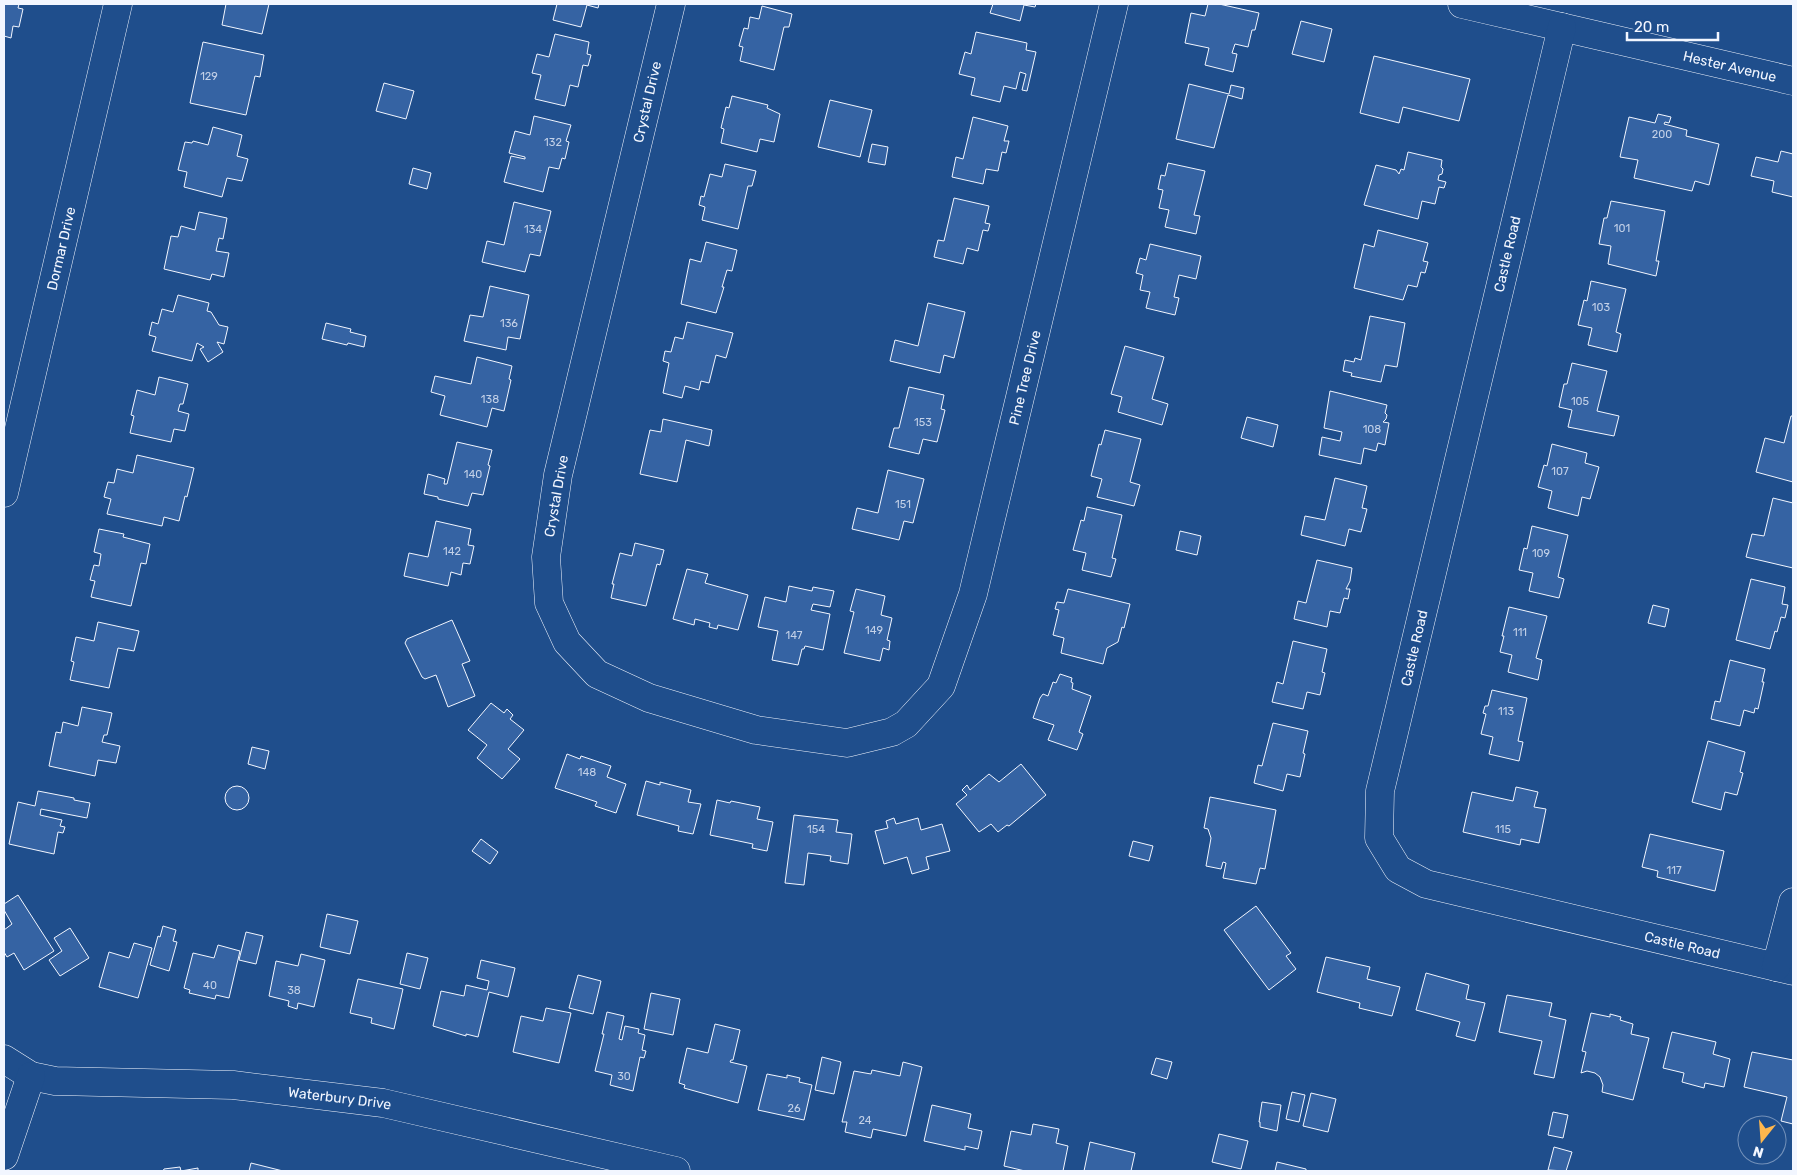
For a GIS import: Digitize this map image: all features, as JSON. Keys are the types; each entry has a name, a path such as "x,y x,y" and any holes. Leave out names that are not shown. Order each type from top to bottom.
{"street":[{"name":"Dormar Drive","path":"4,493 118,4"},
{"name":"Crystal Drive","path":"670,4 558,475 546,557 549,603 567,642 597,674 649,698 756,730 847,744 895,730"},
{"name":"Pine Tree Drive","path":"895,730 906,724 941,686 972,594 1114,4"},
{"name":"Hester Avenue","path":"1462,4 1562,26 1793,82"},
{"name":"Castle Road","path":"1562,26 1380,791 1380,838 1398,869 1426,884 1785,969"},
{"path":"1785,969 1793,902"},
{"name":"Waterbury Drive","path":"4,1059 31,1076 56,1081 233,1085 384,1103 676,1171"},
{"path":"4,1156 31,1076"}],"building":[{"path":"4,4 19,4 18,8 23,9 19,27 13,26 11,38 4,36"},
{"path":"226,4 269,4 262,34 222,25"},
{"path":"557,4 599,4 598,8 587,5 581,27 553,20"},
{"path":"993,4 1036,4 1035,7 1024,5 1020,21 990,13"},
{"path":"1208,4 1219,4 1259,13 1248,47 1235,44 1232,53 1237,54 1233,72 1205,65 1209,48 1185,43 1191,13 1205,16"},
{"path":"762,6 792,14 789,27 784,27 774,70 740,61 743,47 739,46 744,28 748,29 750,17 759,19"},
{"path":"1301,21 1332,29 1324,62 1292,54"},
{"path":"976,32 1027,43 1026,50 1036,52 1027,91 1022,90 1026,74 1020,72 1016,89 1004,86 1000,102 971,95 975,78 959,74 965,52 971,54"},
{"path":"555,34 589,42 587,54 591,55 588,66 583,65 578,87 570,85 565,106 535,99 541,75 532,73 537,54 549,57"},
{"path":"203,42 264,55 260,77 255,76 246,115 190,103"},
{"path":"1374,56 1470,79 1459,121 1403,107 1399,123 1360,113"},
{"path":"384,83 414,91 406,119 376,111"},
{"path":"1189,84 1229,94 1231,85 1244,88 1242,99 1228,95 1214,148 1176,139"},
{"path":"732,96 768,105 767,108 780,114 774,142 760,139 757,152 721,143 724,129 721,128 726,107 729,108"},
{"path":"830,100 872,110 860,157 818,147"},
{"path":"1658,114 1671,117 1669,123 1665,122 1664,124 1687,130 1686,136 1719,144 1709,185 1695,181 1692,191 1634,178 1638,160 1620,157 1629,117 1655,123"},
{"path":"534,116 571,125 566,141 569,142 565,159 562,158 559,169 549,167 543,192 504,182 511,156 525,159 525,157 509,153 515,131 530,135"},
{"path":"973,117 1008,126 1004,141 1009,141 1006,153 1002,152 998,171 986,169 983,184 952,177 956,157 963,159"},
{"path":"213,127 242,135 237,156 248,159 242,181 227,178 222,197 184,187 187,172 178,170 185,142 192,143 193,141 208,145"},
{"path":"872,144 888,147 885,165 868,162"},
{"path":"1781,151 1793,154 1793,197 1772,192 1774,181 1751,176 1756,157 1778,162"},
{"path":"1408,152 1442,160 1442,174 1439,175 1438,180 1446,182 1444,188 1439,187 1435,204 1422,201 1418,219 1364,205 1376,165 1396,170 1399,174 1401,169 1404,170"},
{"path":"1168,163 1205,171 1194,215 1200,216 1196,234 1165,227 1169,210 1159,208 1163,190 1158,189 1161,175 1165,176"},
{"path":"725,164 756,171 752,186 748,186 738,229 702,220 705,207 699,205 701,196 704,197 710,174 722,177"},
{"path":"413,168 431,173 427,189 409,184"},
{"path":"954,198 989,206 985,223 990,224 988,231 983,230 978,251 967,248 963,264 934,257 938,240 944,241"},
{"path":"1611,201 1665,211 1656,261 1659,261 1656,276 1608,264 1611,246 1599,244 1604,218 1607,218"},
{"path":"514,202 551,211 540,256 530,254 525,272 482,262 487,241 504,245"},
{"path":"199,212 227,218 223,239 219,238 216,251 229,253 224,277 212,274 210,280 164,269 171,236 178,237 181,226 195,230"},
{"path":"1378,230 1428,243 1423,261 1428,262 1425,273 1421,272 1417,287 1408,285 1403,300 1354,288 1364,244 1374,247"},
{"path":"706,242 737,250 732,271 727,270 716,313 681,304 690,259 701,262"},
{"path":"1150,244 1201,256 1196,279 1179,275 1174,297 1179,298 1175,315 1146,308 1150,292 1140,290 1143,275 1136,273 1140,258 1146,260"},
{"path":"1591,281 1626,289 1616,332 1621,334 1617,352 1588,345 1592,328 1578,325 1584,300 1587,301"},
{"path":"490,286 529,295 520,339 508,337 506,350 464,341 470,315 483,317"},
{"path":"178,295 209,303 207,311 211,312 219,325 228,327 224,344 217,342 223,352 208,362 200,349 204,347 197,343 192,361 152,351 156,337 149,335 152,322 158,324 162,309 173,312"},
{"path":"928,303 965,312 954,358 944,355 940,373 890,361 895,340 918,346"},
{"path":"1370,316 1405,323 1397,367 1385,365 1381,382 1351,376 1352,373 1343,371 1345,360 1354,362 1355,358 1361,360"},
{"path":"687,322 733,333 726,358 716,355 709,383 701,381 699,390 685,386 682,398 663,393 669,363 663,361 665,351 671,352 675,337 683,339"},
{"path":"326,323 351,329 350,332 366,336 364,347 322,339"},
{"path":"1125,346 1164,357 1152,399 1168,404 1162,425 1118,412 1122,397 1111,394"},
{"path":"477,357 512,366 504,411 492,408 487,427 440,415 445,396 431,392 435,376 471,384"},
{"path":"1572,363 1607,371 1597,411 1619,416 1614,436 1568,427 1572,410 1559,407 1564,384 1567,384"},
{"path":"159,377 188,384 183,404 180,404 178,411 189,414 185,431 174,429 171,442 130,433 134,416 131,415 137,390 155,395"},
{"path":"909,387 944,395 941,409 945,410 937,442 923,439 919,454 889,447 894,428 899,428"},
{"path":"1330,391 1387,405 1385,413 1387,415 1383,422 1389,423 1385,445 1378,443 1376,451 1364,448 1361,464 1319,455 1322,437 1340,441 1342,432 1324,428"},
{"path":"1791,416 1793,416 1793,482 1756,472 1765,438 1784,443"},
{"path":"1247,417 1278,425 1273,447 1241,438"},
{"path":"663,419 712,430 709,446 686,440 677,482 640,474 650,430 661,432"},
{"path":"1105,430 1141,439 1130,482 1140,485 1134,506 1097,497 1102,479 1091,476 1099,444 1101,445"},
{"path":"457,442 492,450 483,495 472,493 468,506 424,494 428,474 445,479 444,484 447,484"},
{"path":"1552,444 1587,453 1585,463 1599,467 1590,499 1582,497 1578,516 1548,508 1552,491 1538,487 1544,465 1547,466"},
{"path":"137,455 194,468 179,521 164,517 162,526 107,514 111,499 104,497 108,482 114,483 117,469 133,473"},
{"path":"888,470 924,479 913,523 904,521 899,540 852,529 857,508 878,513"},
{"path":"1335,478 1367,486 1362,508 1367,509 1361,532 1349,529 1345,546 1301,535 1305,516 1325,520"},
{"path":"1773,498 1793,503 1793,568 1746,557 1752,534 1764,536"},
{"path":"1087,507 1122,515 1112,558 1116,559 1111,577 1082,570 1086,553 1073,550 1081,520 1084,521"},
{"path":"436,521 471,529 468,545 474,546 470,564 463,563 461,575 451,572 448,586 404,576 409,553 428,557"},
{"path":"1532,526 1568,535 1558,577 1564,579 1559,598 1529,591 1533,573 1519,570 1524,548 1527,549"},
{"path":"99,529 124,534 123,537 150,544 146,564 141,563 131,606 91,597 95,581 90,580 94,565 99,566 101,554 94,552"},
{"path":"1180,531 1201,536 1197,555 1176,550"},
{"path":"635,543 664,550 660,565 657,564 646,606 611,598 614,584 612,584 620,553 632,556"},
{"path":"1317,560 1352,568 1350,581 1346,589 1350,589 1348,599 1344,598 1340,613 1330,611 1327,627 1294,619 1298,601 1306,603"},
{"path":"687,569 708,574 705,583 748,595 738,630 718,625 717,629 709,627 710,623 695,619 694,625 673,619"},
{"path":"1751,579 1785,587 1782,604 1788,605 1785,618 1781,617 1770,649 1736,640"},
{"path":"789,586 812,591 813,587 834,591 830,607 813,604 811,610 830,614 823,650 805,646 802,649 798,665 772,660 778,631 758,627 765,597 786,602"},
{"path":"856,589 885,596 881,615 892,618 887,640 890,641 889,650 883,648 880,661 844,653 854,612 850,611"},
{"path":"1068,589 1130,604 1124,628 1122,627 1118,642 1107,648 1103,664 1061,653 1064,638 1053,635 1059,610 1055,609 1057,602 1064,603"},
{"path":"1653,605 1669,609 1665,627 1648,623"},
{"path":"1509,607 1547,616 1536,658 1542,660 1538,680 1508,672 1512,655 1500,652"},
{"path":"452,620 470,661 462,664 475,696 448,707 436,675 425,679 422,677 405,643 407,639"},
{"path":"98,622 139,631 134,651 118,648 109,688 70,680 74,662 71,661 76,637 94,641"},
{"path":"1293,641 1327,649 1322,672 1325,673 1320,695 1307,692 1303,709 1272,702 1277,682 1283,684"},
{"path":"1730,660 1765,669 1758,709 1755,708 1754,713 1744,710 1740,726 1711,719 1715,701 1720,702"},
{"path":"1060,674 1072,678 1072,689 1091,696 1079,732 1083,734 1077,750 1048,740 1054,725 1033,718 1040,698 1043,694 1048,696 1053,682 1056,683"},
{"path":"1492,690 1527,698 1518,741 1523,742 1519,761 1489,754 1493,737 1481,734 1486,714 1483,713 1485,706 1488,706"},
{"path":"491,703 504,713 507,709 513,715 510,719 524,730 508,749 520,759 502,779 477,758 487,745 468,730"},
{"path":"82,707 112,713 107,735 104,735 102,742 120,746 116,763 98,760 95,776 49,766 56,732 61,733 63,722 78,726"},
{"path":"1273,723 1308,731 1300,777 1287,774 1283,791 1254,783 1258,765 1262,766"},
{"path":"1708,741 1745,752 1740,772 1743,773 1737,795 1725,792 1721,810 1692,802"},
{"path":"252,747 269,751 265,769 248,764"},
{"path":"567,754 580,759 581,756 611,766 607,777 626,784 616,813 595,806 597,802 555,788"},
{"path":"1021,764 1046,795 1009,826 1007,825 998,832 991,824 979,832 956,804 967,795 962,790 967,785 970,790 989,774 999,782"},
{"path":"646,781 660,785 660,782 691,790 688,802 701,804 693,834 678,831 679,826 637,815"},
{"path":"237,786 246,789 249,798 246,807 237,810 228,807 225,798 228,789"},
{"path":"1516,787 1538,792 1534,807 1546,809 1539,843 1521,839 1520,845 1463,832 1472,792 1513,801"},
{"path":"38,791 90,803 87,818 41,809 40,815 62,820 60,826 65,827 63,833 58,832 54,854 9,844 18,802 35,806"},
{"path":"1210,797 1276,810 1265,869 1260,868 1256,884 1223,878 1226,863 1223,862 1221,869 1206,866 1211,838 1208,829 1204,828"},
{"path":"717,800 760,807 757,819 773,822 767,851 752,848 753,844 710,835"},
{"path":"794,815 838,820 836,832 852,834 848,864 830,861 831,856 808,853 804,885 785,883"},
{"path":"894,818 896,824 918,818 921,830 942,824 950,851 926,857 929,869 912,874 907,857 884,864 875,831 888,828 886,821"},
{"path":"1650,834 1724,851 1715,891 1657,877 1658,871 1642,867"},
{"path":"481,839 498,852 490,864 472,851"},
{"path":"1133,841 1153,846 1149,861 1129,856"},
{"path":"18,895 54,951 24,970 14,953 7,957 4,952 4,930 12,924 4,910 4,904"},
{"path":"1256,906 1291,953 1286,956 1296,969 1269,990 1224,930"},
{"path":"327,914 358,921 350,954 320,947"},
{"path":"163,926 176,930 173,941 177,942 169,971 150,965 158,936 160,937"},
{"path":"70,928 89,958 60,976 49,960 62,951 54,938"},
{"path":"246,932 263,936 256,964 239,960"},
{"path":"134,943 152,948 138,998 99,987 109,952 129,958"},
{"path":"218,945 240,951 229,998 216,995 215,999 189,993 190,990 184,988 193,953 214,958"},
{"path":"407,953 428,958 420,989 400,984"},
{"path":"301,954 325,960 314,1007 298,1003 297,1009 288,1006 289,1001 269,996 276,961 298,966"},
{"path":"1326,957 1370,967 1367,979 1400,987 1392,1016 1359,1008 1360,1003 1317,992"},
{"path":"481,960 515,968 508,997 489,992 478,1037 466,1034 466,1036 433,1026 441,991 464,996 466,985 487,990 489,981 477,978"},
{"path":"1426,973 1469,985 1466,999 1485,1003 1475,1041 1456,1036 1460,1022 1416,1010"},
{"path":"578,975 601,981 593,1014 569,1008"},
{"path":"358,979 403,989 394,1029 371,1023 372,1018 350,1013"},
{"path":"651,993 680,999 673,1035 644,1029"},
{"path":"1507,995 1552,1003 1549,1016 1566,1020 1554,1078 1534,1074 1542,1041 1499,1032"},
{"path":"546,1008 571,1013 559,1063 513,1052 521,1016 543,1021"},
{"path":"607,1012 624,1016 619,1039 622,1040 625,1026 639,1029 638,1033 645,1035 642,1050 646,1051 644,1058 640,1057 633,1091 610,1085 612,1075 595,1071"},
{"path":"1591,1013 1610,1017 1610,1014 1621,1017 1620,1020 1633,1024 1631,1034 1649,1038 1633,1100 1602,1092 1603,1085 1600,1077 1595,1073 1587,1071 1581,1073 1586,1052 1582,1051"},
{"path":"715,1024 740,1030 733,1060 730,1062 747,1066 738,1103 684,1088 685,1085 679,1083 687,1048 708,1053"},
{"path":"1672,1032 1716,1042 1713,1054 1730,1059 1724,1087 1705,1083 1704,1088 1682,1082 1684,1073 1663,1068"},
{"path":"1752,1052 1793,1060 1793,1124 1787,1122 1787,1115 1782,1115 1787,1097 1744,1087"},
{"path":"822,1057 841,1062 834,1094 815,1090"},
{"path":"1156,1058 1172,1062 1167,1079 1151,1074"},
{"path":"903,1062 922,1067 906,1136 873,1129 871,1138 845,1132 847,1122 842,1122 854,1071 871,1074 872,1070 900,1076"},
{"path":"767,1074 787,1078 787,1075 800,1078 799,1082 812,1085 804,1120 758,1110"},
{"path":"1292,1092 1305,1095 1299,1122 1286,1119"},
{"path":"1311,1093 1336,1099 1328,1132 1303,1126"},
{"path":"1262,1102 1281,1105 1277,1131 1260,1127"},
{"path":"932,1105 971,1114 968,1128 982,1131 978,1149 965,1146 965,1150 924,1141"},
{"path":"1553,1112 1568,1115 1563,1138 1548,1135"},
{"path":"1033,1124 1059,1129 1056,1143 1068,1146 1063,1171 1025,1171 1004,1166 1011,1131 1031,1135"},
{"path":"1219,1134 1248,1141 1241,1169 1212,1162"},
{"path":"1090,1142 1135,1153 1131,1171 1084,1171"},
{"path":"1554,1147 1572,1152 1566,1171 1548,1170"},
{"path":"1277,1162 1306,1169 1306,1171 1275,1171"},
{"path":"251,1163 283,1171 249,1171"},
{"path":"180,1167 181,1171 163,1171 164,1169"},
{"path":"198,1168 198,1171 181,1171"}]}
